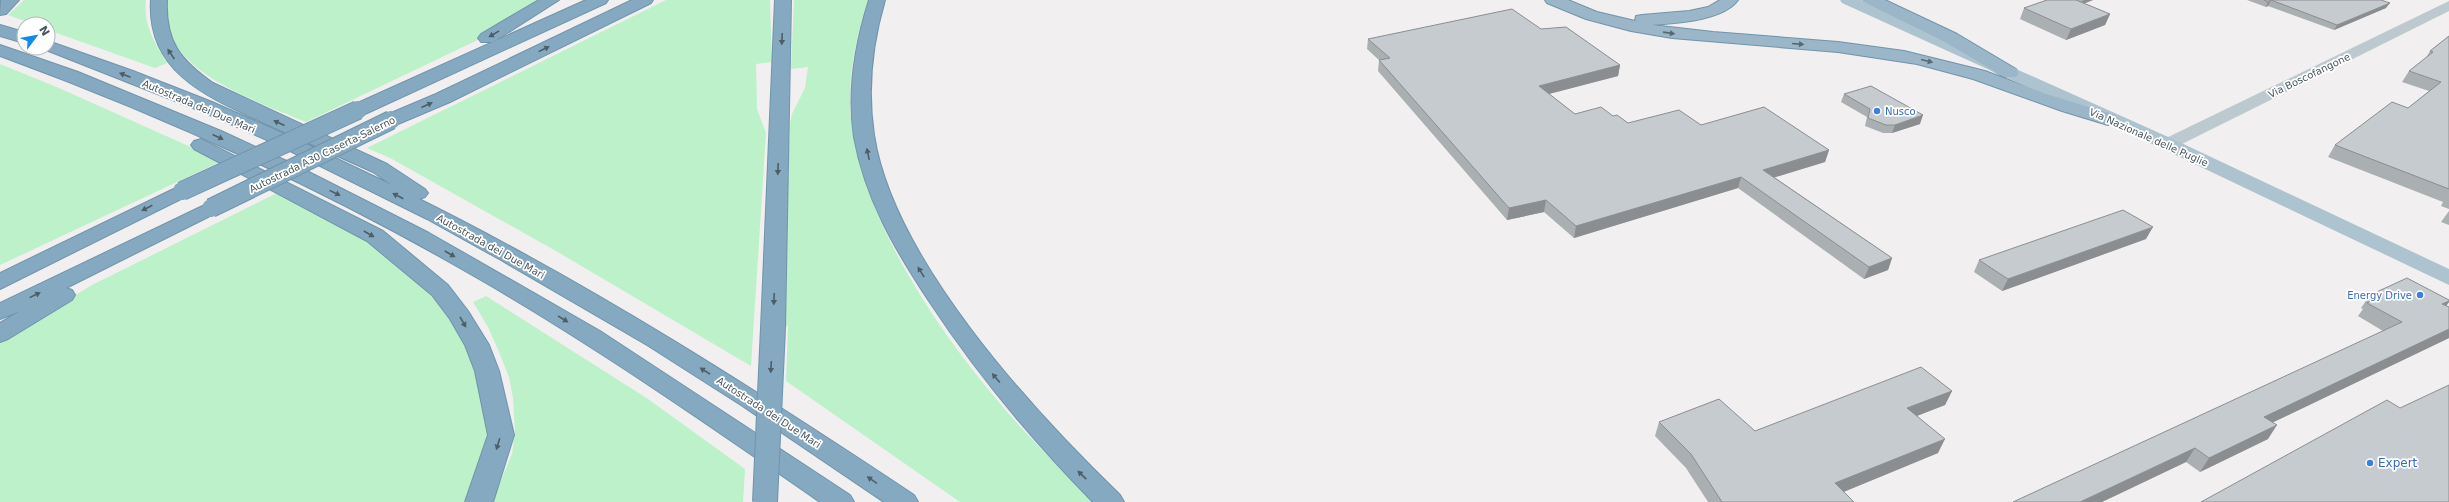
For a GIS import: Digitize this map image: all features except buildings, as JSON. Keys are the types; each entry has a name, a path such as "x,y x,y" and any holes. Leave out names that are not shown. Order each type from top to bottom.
{"highway":[{"path":"0,10 11,0"},
{"path":"159,0 157,15 165,45 180,68 197,82 226,98 380,168 580,295"},
{"path":"389,96 551,0"},
{"path":"0,282 182,191 600,0"},
{"name":"Autostrada A30 Caserta-Salerno","path":"0,312 391,120 645,0"},
{"path":"764,502 773,328 783,0"},
{"path":"877,0 864,46 862,109 867,153 876,185 893,222 918,267 950,318 988,369 1067,459 1110,502"},
{"path":"1553,0 1632,28 1681,34 1837,47 1879,52 1925,61 1979,75 2029,95 2108,119"},
{"path":"1603,18 1625,20 1686,16 1711,10 1730,0"},
{"path":"1872,0 1951,38 2010,73"},
{"path":"0,30 16,35"},
{"name":"Autostrada dei Due Mari","path":"0,50 16,52"},
{"path":"46,56 262,176 374,236 440,290 460,316 477,345 487,372 501,435 479,502"},
{"name":"Autostrada dei Due Mari","path":"46,56 135,101 276,164 350,200 443,250 626,358 840,502"},
{"name":"Autostrada dei Due Mari","path":"49,56 162,89 310,154 471,234 580,295 656,340 773,414 904,502"},
{"path":"0,334 180,224"}],"main road":[{"name":"Via Nazionale delle Puglie","path":"1848,0 2108,119 2168,144 2449,278"}],"street":[{"name":"Via Boscofangone","path":"2168,144 2449,5"}],"green space":[{"path":"24,0 146,0 146,18 148,26 154,41 167,63 155,68 56,33 56,16 16,16 16,18 8,15"},
{"path":"165,0 546,0 486,36 306,122 237,92 213,79 192,63 176,45 166,24"},
{"path":"666,0 770,0 772,62 756,64 757,109 766,133 751,366 556,251 392,159 367,148"},
{"path":"794,0 868,0 855,49 852,66 850,100 853,134 863,174 878,215 897,255 920,294 971,368 1026,433 1094,502 960,502 786,381 788,326 783,327 790,124 792,114 805,88 808,67 791,69"},
{"path":"0,64 59,88 222,161 0,265"},
{"path":"281,191 347,229 426,282 475,352 488,430 485,454 466,502 0,502 0,339 94,284"},
{"path":"486,296 648,399 745,469 743,502 492,502 512,454 515,432 513,398 509,377 488,327 473,302"}],"place":[{"name":"Nusco","path":"1877,111"},
{"name":"Energy Drive","path":"2420,295"},
{"name":"Expert","path":"2370,463"}]}
